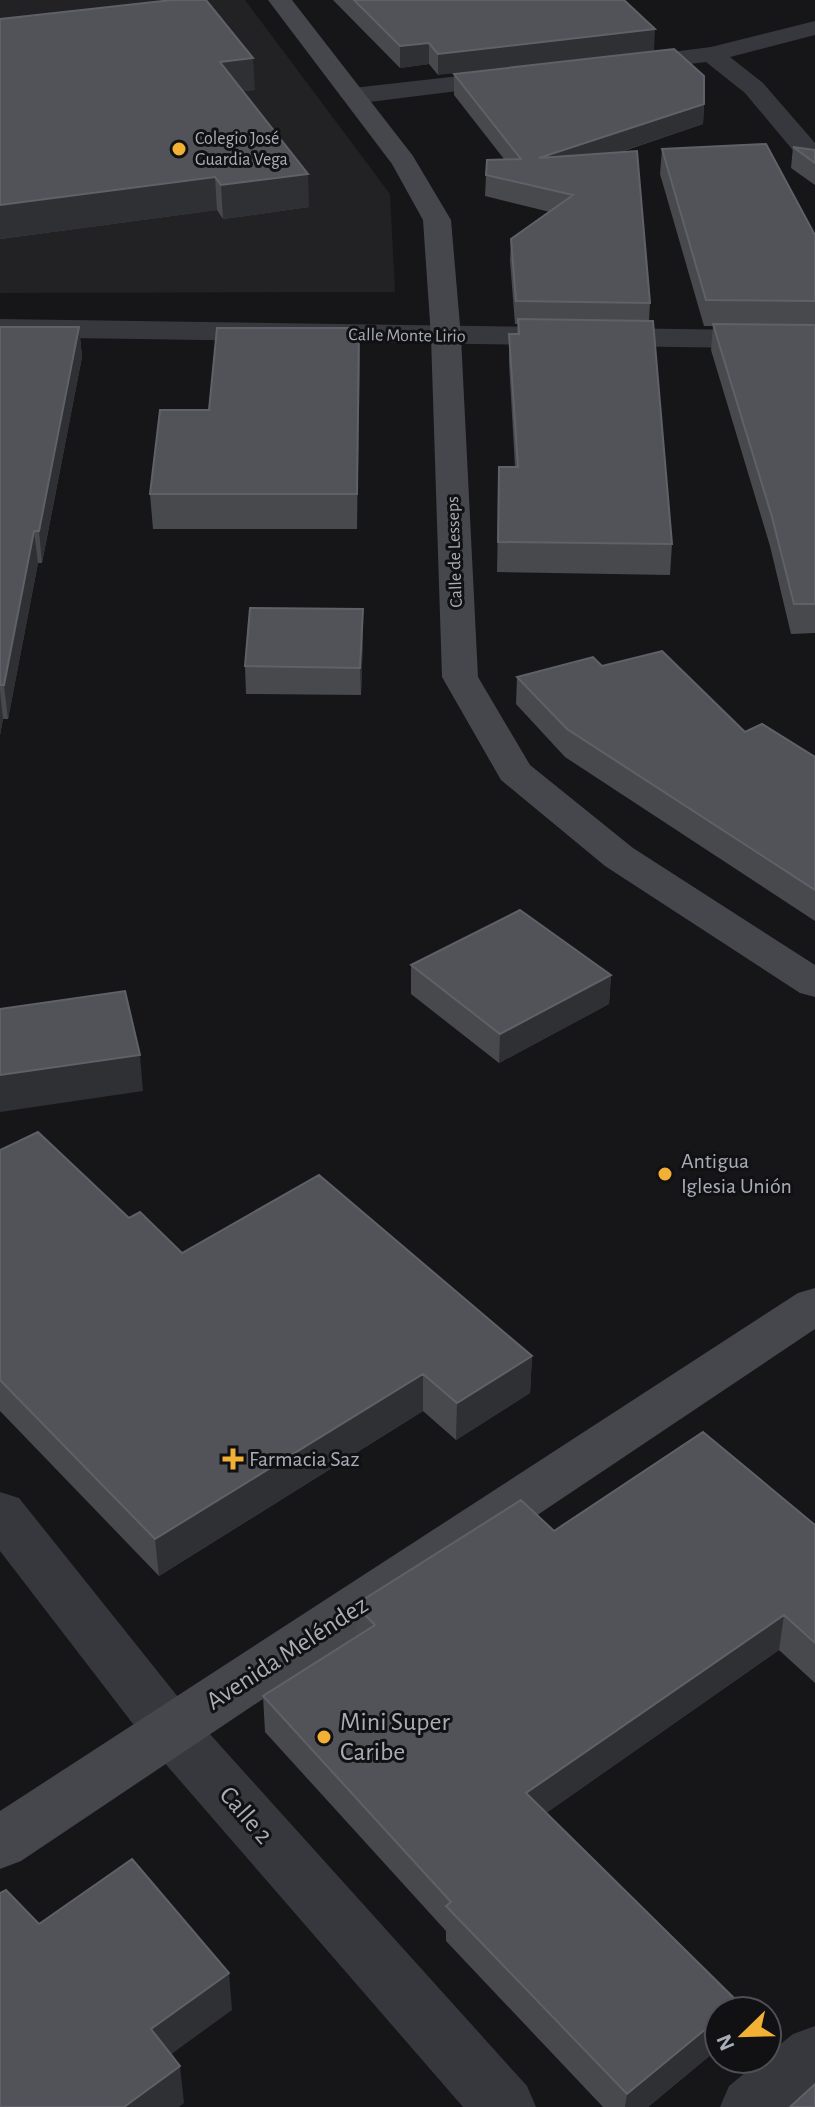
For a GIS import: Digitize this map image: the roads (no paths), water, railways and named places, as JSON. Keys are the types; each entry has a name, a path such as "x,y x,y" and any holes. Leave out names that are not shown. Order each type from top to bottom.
{"main road":[{"name":"Calle de Lesseps","path":"280,0 404,162 437,220 446,337 460,677 515,772 619,857 815,984"},
{"name":"Avenida Meléndez","path":"0,1843 815,1305"}],"street":[{"path":"603,67 711,54 815,28"},
{"path":"711,54 754,88 815,160"},
{"path":"353,96 541,75"},
{"name":"Calle Monte Lirio","path":"0,328 446,337 815,340"},
{"name":"Calle 2","path":"0,1512 170,1729 504,2107"},
{"path":"752,2107 815,2055"}],"place":[{"name":"Colegio José Guardia Vega","path":"179,149"},
{"name":"Antigua Iglesia Unión","path":"665,1174"},
{"name":"Farmacia Saz","path":"233,1459"},
{"name":"Mini Super Caribe","path":"324,1737"}]}
